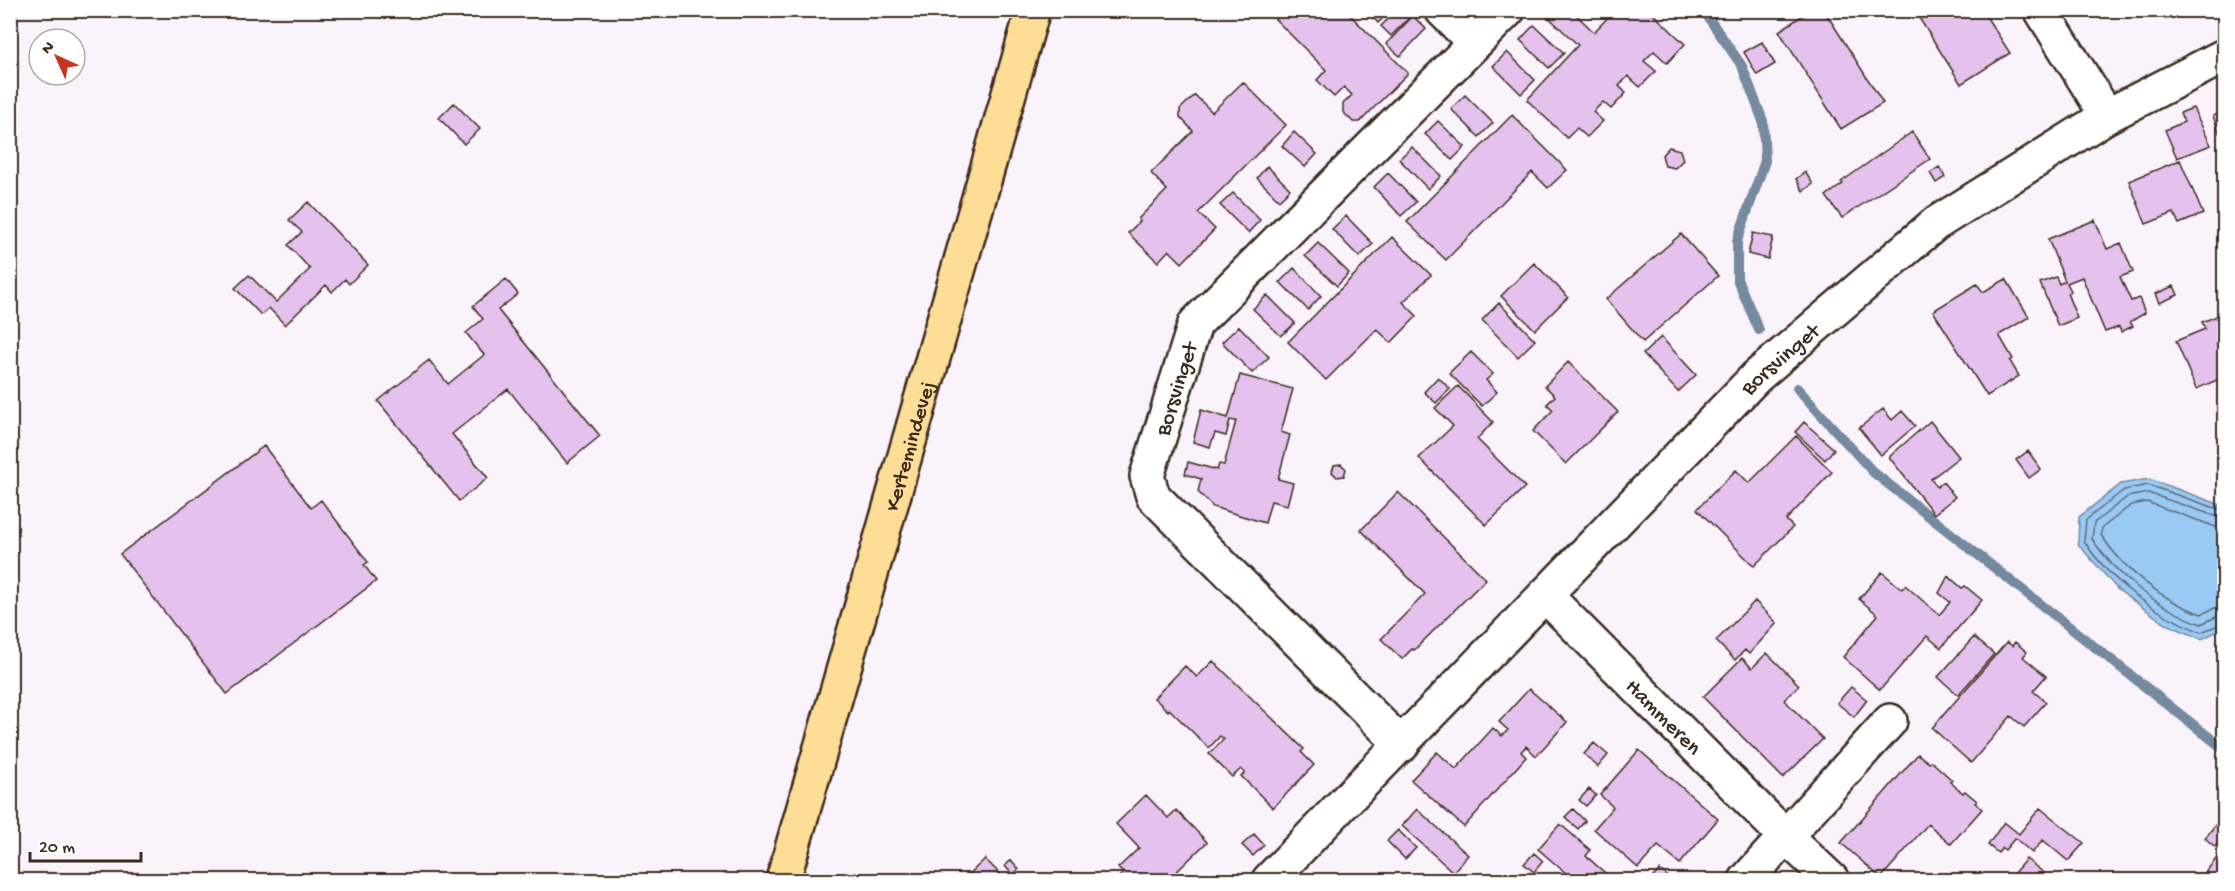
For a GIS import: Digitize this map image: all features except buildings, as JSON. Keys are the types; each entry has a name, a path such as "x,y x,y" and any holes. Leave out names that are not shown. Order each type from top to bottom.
{"main road":[{"name":"Kertemindevej","path":"783,880 1033,10"}],"street":[{"path":"1442,10 1475,44"},
{"name":"Borsvinget","path":"1402,745 1153,496 1147,476 1195,324 1508,10"},
{"path":"2041,10 2107,116"},
{"name":"Borsvinget","path":"1269,880 1756,377 1935,224 2107,116 2224,56"},
{"name":"Hammeren","path":"1545,595 1785,836 1832,880"},
{"path":"1746,880 1890,721"}],"water":[{"path":"2149,479 2224,506 2224,628 2202,639 2166,624 2118,590 2078,544 2079,517 2121,484"}],"waterway":[{"path":"1703,10 1742,66 1763,121 1765,161 1737,241 1737,279 1759,330"},
{"path":"1797,388 1873,472 2224,749"}]}
